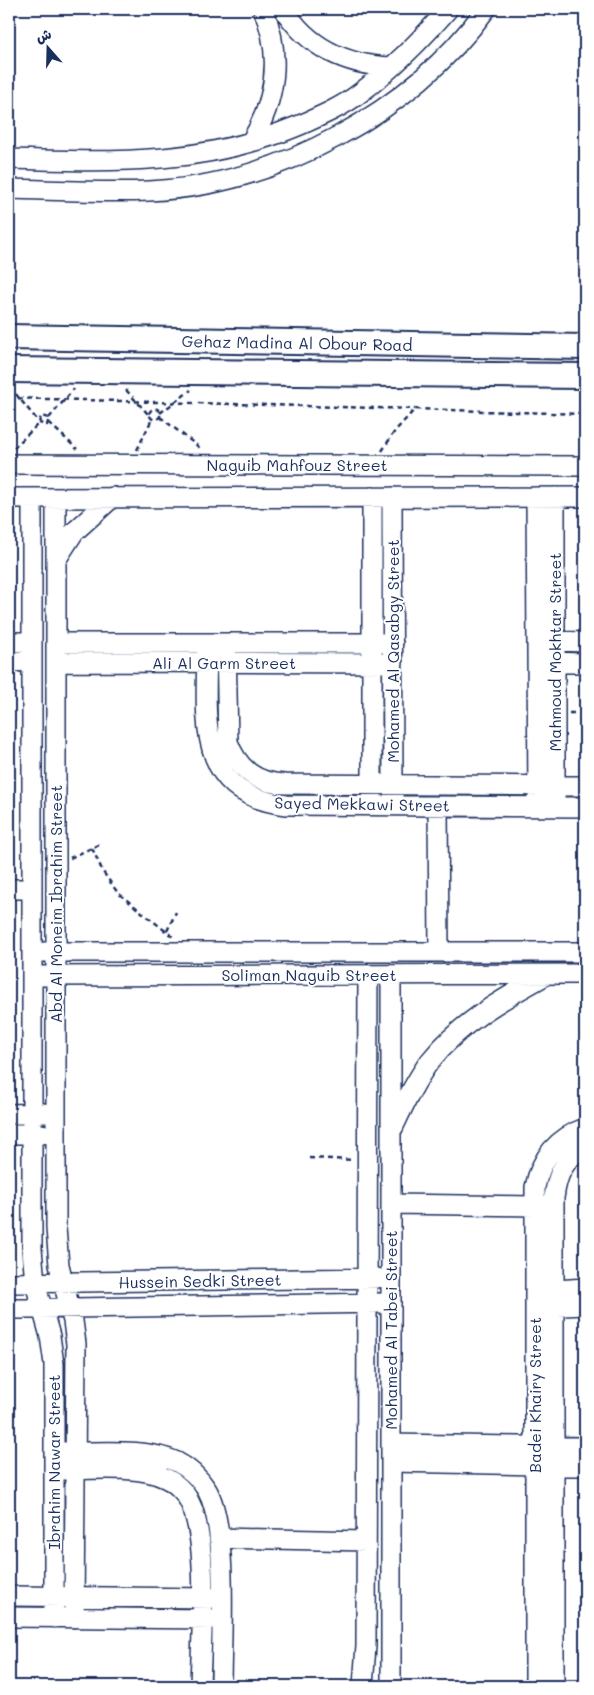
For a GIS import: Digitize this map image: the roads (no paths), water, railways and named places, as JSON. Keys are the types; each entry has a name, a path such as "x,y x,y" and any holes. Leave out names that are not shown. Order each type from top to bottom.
{"main road":[{"name":"Gehaz Madina Al Obour Road","path":"9,337 410,346 580,344"},
{"path":"409,373 410,346"},
{"name":"Gehaz Madina Al Obour Road","path":"9,370 585,376"}],"street":[{"path":"251,142 267,110 274,74 272,38 263,9"},
{"path":"284,9 310,40 328,52 348,61 369,66 391,66"},
{"path":"9,159 98,162 158,160 217,151 276,135 332,111 360,93 391,66 448,9"},
{"path":"9,190 150,191 225,179 267,167 344,133 400,97 448,55 486,9"},
{"name":"Naguib Mahfouz Street","path":"9,464 585,466"},
{"path":"276,465 278,497"},
{"name":"Mohamed Al Qasabgy Street","path":"372,497 372,806"},
{"name":"Mohamed Al Qasabgy Street","path":"392,497 393,806"},
{"name":"Mahmoud Mokhtar Street","path":"545,497 555,641 546,662"},
{"name":"Mahmoud Mokhtar Street","path":"545,497 547,806"},
{"name":"Naguib Mahfouz Street","path":"9,498 585,497"},
{"name":"Abd Al Moneim Ibrahim Street","path":"32,498 32,1249 35,1283 41,1309"},
{"name":"Abd Al Moneim Ibrahim Street","path":"56,498 55,952 57,1247 63,1283 70,1309"},
{"path":"56,560 74,532 113,498"},
{"path":"555,641 585,642"},
{"path":"9,642 32,642"},
{"name":"Ali Al Garm Street","path":"56,643 393,643"},
{"name":"Sayed Mekkawi Street","path":"207,643 208,742 214,759 224,775 237,788 252,797 269,803 372,806 585,807"},
{"name":"Sayed Mekkawi Street","path":"226,643 228,742 242,768 262,781 273,784 585,786"},
{"path":"9,662 32,661"},
{"name":"Ali Al Garm Street","path":"56,662 393,663"},
{"path":"546,662 585,663"},
{"path":"500,785 501,806"},
{"path":"438,806 439,952"},
{"path":"9,889 32,889"},
{"name":"Soliman Naguib Street","path":"32,952 585,952"},
{"name":"Mohamed Al Tabei Street","path":"354,952 361,975 368,1161 366,1541 363,1686"},
{"path":"391,1131 414,1086 448,1040 493,1004 548,974"},
{"name":"Soliman Naguib Street","path":"32,976 585,974"},
{"name":"Mohamed Al Tabei Street","path":"391,975 391,1686"},
{"path":"9,1114 56,1113"},
{"name":"Badei Khairy Street","path":"535,1686 534,1206 537,1174 544,1158 555,1145 568,1135 585,1128"},
{"path":"9,1134 56,1133"},
{"name":"Badei Khairy Street","path":"554,1686 554,1198 556,1181 562,1166 573,1154 585,1147"},
{"path":"391,1204 534,1206"},
{"name":"Hussein Sedki Street","path":"9,1283 391,1277"},
{"path":"554,1299 585,1288"},
{"path":"534,1300 554,1299 585,1305"},
{"name":"Hussein Sedki Street","path":"9,1309 391,1302"},
{"name":"Ibrahim Nawar Street","path":"41,1309 53,1350 54,1618"},
{"name":"Ibrahim Nawar Street","path":"70,1309 76,1344 74,1618"},
{"path":"391,1444 535,1446 585,1466"},
{"path":"391,1462 535,1464 554,1455 585,1447"},
{"path":"54,1461 157,1456 178,1462 195,1474 207,1491 219,1538 221,1686"},
{"path":"75,1461 151,1473 166,1478 179,1487 189,1500 198,1528 201,1598 200,1686"},
{"path":"219,1538 366,1541"},
{"path":"9,1596 220,1598"},
{"path":"9,1617 220,1619"}]}
